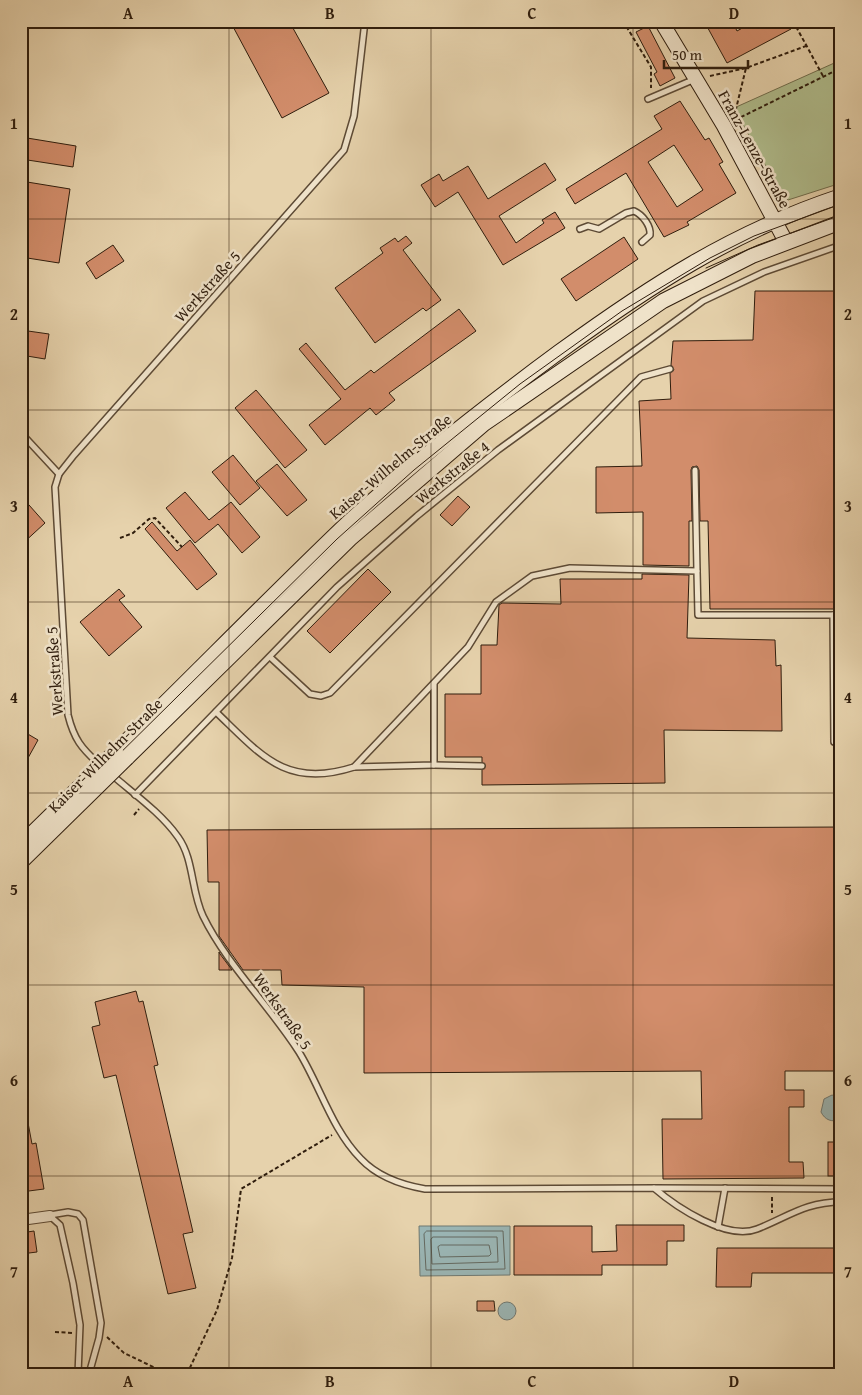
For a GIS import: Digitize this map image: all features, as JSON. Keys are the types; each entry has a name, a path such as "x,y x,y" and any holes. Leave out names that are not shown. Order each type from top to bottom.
{"main road":[{"name":"Franz-Lenze-Straße","path":"661,21 736,148 786,242"},
{"name":"Kaiser-Wilhelm-Straße","path":"21,862 340,530 425,456 532,372 663,279 738,236 841,196"},
{"name":"Kaiser-Wilhelm-Straße","path":"21,844 122,755 350,539 484,424 628,323 663,301 752,256 841,222"}],"street":[{"path":"21,1220 50,1216"}],"lane":[{"name":"Werkstraße 5","path":"365,21 354,116 344,150 74,454 59,474 55,487 65,678 68,715 72,731 82,749 165,822 179,838 185,850 201,911 211,932 284,1029 300,1054 340,1130 360,1159 374,1170 408,1186 425,1189 841,1188"},
{"path":"648,100 695,79"},
{"path":"580,229 588,226 601,228 626,213 634,211 642,216 650,230 650,235 642,242"},
{"name":"Werkstraße 4","path":"135,795 337,587 446,492 498,450 703,301 764,272 841,245"},
{"path":"270,657 310,694 321,696 330,693 641,377 670,369"},
{"path":"21,433 59,474"},
{"path":"695,470 698,615 841,615"},
{"path":"354,767 468,647 496,602 532,576 570,568 697,571"},
{"path":"833,615 834,742 841,742"},
{"path":"434,684 434,766"},
{"path":"216,712 260,755 293,772 312,775 334,773 354,767 482,766"},
{"path":"654,1188 667,1200 718,1228 756,1230 809,1206 841,1202"},
{"path":"718,1228 724,1188"},
{"path":"50,1216 68,1212 78,1214 83,1220 101,1323 100,1335 90,1374"},
{"path":"50,1216 60,1225 73,1283 80,1334 78,1374"}],"path":[{"path":"623,21 651,67 652,82 648,100"},
{"path":"793,21 823,77"},
{"path":"695,79 746,68 806,46"},
{"path":"746,68 732,122 841,68"},
{"path":"120,538 133,533 148,519 155,518 182,547"},
{"path":"187,1374 216,1310 232,1258 241,1189 327,1137"},
{"path":"772,1188 772,1222"},
{"path":"55,1332 80,1334"},
{"path":"100,1335 110,1338 124,1353 168,1374"}],"green space":[{"path":"841,60 841,183 788,200 781,194 734,108"}],"water":[{"path":"832,1095 841,1098 841,1119 835,1121 827,1119 821,1112 824,1099"},
{"path":"419,1226 510,1226 510,1275 420,1276"},
{"path":"503,1302 511,1302 516,1307 514,1318 503,1320 498,1315 498,1307"}],"building":[{"path":"230,21 289,21 329,93 282,118"},
{"path":"704,21 732,21 737,31 755,21 787,21 791,29 727,63"},
{"path":"648,26 675,78 660,86 654,74 657,72 636,32"},
{"path":"680,101 705,140 709,138 723,162 719,164 736,193 687,222 689,225 664,237 626,173 575,204 566,189 662,129 654,116","holes":["674,145 703,190 677,207 648,162"]},
{"path":"21,137 76,146 73,167 21,159"},
{"path":"545,163 556,180 499,216 516,243 544,223 542,220 555,212 565,228 503,265 458,192 435,207 421,185 439,174 443,181 468,166 488,199"},
{"path":"21,181 70,189 59,263 21,257"},
{"path":"406,236 412,243 403,250 441,300 426,311 423,308 375,343 335,288 383,253 380,248 395,238 398,242"},
{"path":"624,237 638,259 576,301 561,279"},
{"path":"113,245 124,261 96,279 86,263"},
{"path":"755,291 841,291 841,609 710,609 708,521 700,521 699,470 697,466 692,467 691,470 692,521 689,521 689,566 643,565 643,512 596,513 596,467 642,466 639,401 671,399 670,373 674,370 671,365 673,341 753,340"},
{"path":"459,309 476,331 389,393 395,400 376,415 370,408 325,445 309,425 341,399 299,349 306,343 345,390 371,370 374,373"},
{"path":"21,330 49,334 45,359 21,355"},
{"path":"256,390 307,450 285,468 235,408"},
{"path":"233,455 260,488 240,505 212,472"},
{"path":"277,464 307,500 287,516 256,481"},
{"path":"185,492 209,520 231,502 260,537 242,553 218,524 195,543 166,508"},
{"path":"21,496 45,523 21,545"},
{"path":"458,496 470,507 452,526 440,515"},
{"path":"152,522 177,551 190,540 217,574 197,590 145,529"},
{"path":"368,569 391,592 330,653 307,631"},
{"path":"642,574 689,575 687,638 775,640 776,666 781,665 782,731 664,730 665,783 482,785 482,770 486,766 482,762 482,757 445,757 445,694 481,694 481,645 497,645 499,605 502,603 561,604 560,579 642,579"},
{"path":"119,589 125,596 119,600 142,627 109,656 80,622"},
{"path":"21,730 38,740 28,758 21,754"},
{"path":"841,827 841,1071 785,1071 785,1090 804,1090 804,1107 789,1107 789,1162 803,1162 804,1178 663,1179 662,1119 702,1119 701,1071 364,1073 364,987 282,985 281,970 243,970 219,936 219,882 208,882 207,830"},
{"path":"219,952 220,954 232,970 219,970"},
{"path":"136,991 139,1002 143,1001 158,1065 154,1066 193,1232 183,1234 196,1288 168,1294 116,1075 104,1078 92,1027 100,1025 95,1002"},
{"path":"21,1112 26,1112 32,1144 36,1143 44,1189 21,1192"},
{"path":"828,1142 841,1142 841,1176 828,1176"},
{"path":"616,1225 684,1225 684,1241 667,1241 667,1265 602,1265 602,1275 514,1275 514,1226 592,1226 592,1252 617,1251"},
{"path":"34,1231 37,1252 21,1254 21,1233"},
{"path":"717,1248 841,1248 841,1273 752,1273 751,1287 716,1287"},
{"path":"477,1301 494,1301 495,1311 477,1311"}],"tram line":[{"path":"21,851 337,539 414,470 520,384 622,311 710,258 754,236 841,204"},
{"path":"706,268 758,245 841,215"}]}
